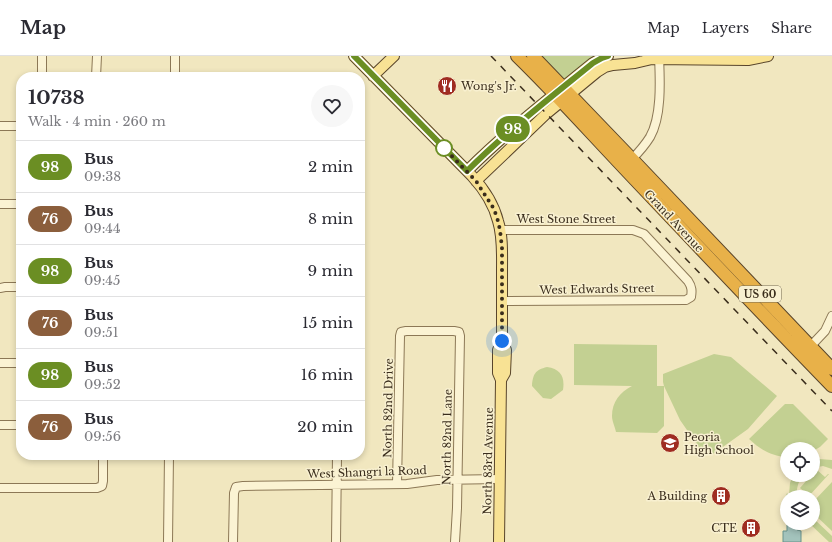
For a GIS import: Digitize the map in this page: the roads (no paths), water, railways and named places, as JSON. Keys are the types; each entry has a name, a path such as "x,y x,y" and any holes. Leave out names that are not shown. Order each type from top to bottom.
{"highway":[{"name":"Grand Avenue","path":"517,56 562,94 632,159 684,214 806,351 832,386"},
{"name":"Grand Avenue","path":"533,56 562,94 676,223 806,351 832,369"},
{"path":"676,223 684,214"}],"main road":[{"name":"North 83rd Avenue","path":"354,56 472,176 494,209 498,221 502,248 502,341 506,350 505,373 501,380 499,542"},
{"path":"373,76 394,56"},
{"path":"641,56 657,58 748,60 768,56"},
{"path":"562,94 593,63 604,57"},
{"path":"472,176 521,121 562,94 605,67 657,58"}],"street":[{"path":"42,56 42,72"},
{"path":"96,72 97,56"},
{"path":"175,56 175,72"},
{"path":"632,159 650,136 656,121 658,111 657,58"},
{"path":"0,126 16,126"},
{"path":"0,204 16,204"},
{"name":"West Stone Street","path":"500,230 633,230 644,234 688,281 692,286 691,297"},
{"path":"0,288 16,287"},
{"name":"West Edwards Street","path":"502,301 686,300 691,297"},
{"path":"806,351 825,331 832,316"},
{"name":"North 82nd Drive","path":"397,484 401,332 406,330 459,332"},
{"name":"North 82nd Lane","path":"454,542 457,479 459,332"},
{"path":"0,363 16,363"},
{"path":"0,426 16,425"},
{"path":"0,488 97,488 102,486 104,460"},
{"path":"168,542 169,460"},
{"path":"336,542 337,460"},
{"name":"West Shangri la Road","path":"233,542 234,493 236,487 397,484 457,479 500,479"}],"water":[{"path":"783,531 801,531 801,542 783,542"}],"railway":[{"path":"491,56 832,411"}],"place":[{"name":"Wong's Jr.","path":"447,86"},
{"name":"Peoria High School","path":"670,443"},
{"name":"A Building","path":"721,496"},
{"name":"CTE","path":"751,528"}]}
